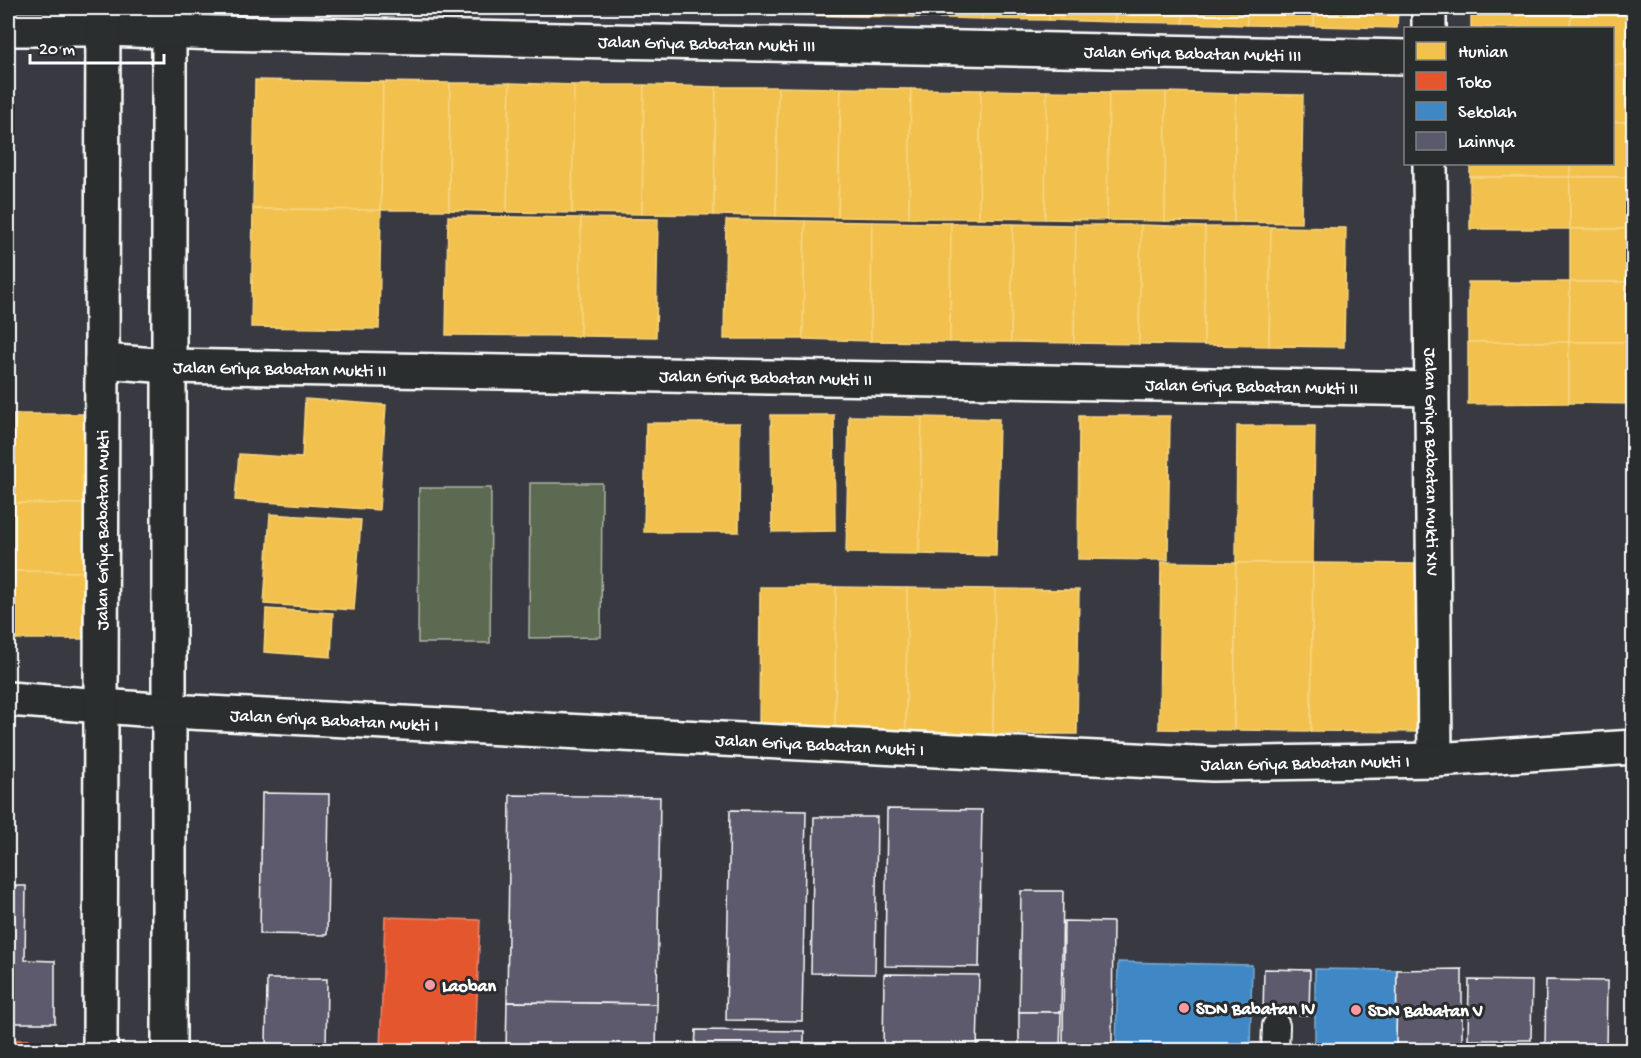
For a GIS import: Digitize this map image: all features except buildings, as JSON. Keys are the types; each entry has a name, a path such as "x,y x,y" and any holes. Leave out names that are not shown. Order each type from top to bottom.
{"street":[{"path":"1429,8 1429,27"},
{"name":"Jalan Griya Babatan Mukti III","path":"8,29 103,18 1404,57"},
{"name":"Jalan Griya Babatan Mukti","path":"99,1050 103,18"},
{"path":"169,20 169,1050"},
{"name":"Jalan Griya Babatan Mukti XIV","path":"1430,165 1435,760"},
{"name":"Jalan Griya Babatan Mukti II","path":"102,361 169,366 1432,389"},
{"name":"Jalan Griya Babatan Mukti I","path":"8,699 169,711 1213,764 1435,760 1634,747"}],"green space":[{"path":"530,483 602,483 601,637 529,638"},
{"path":"419,488 491,488 490,643 418,643"}],"place":[{"name":"Laoban","path":"430,985"},
{"name":"SDN Babatan IV","path":"1184,1008"},
{"name":"SDN Babatan V","path":"1356,1010"}]}
